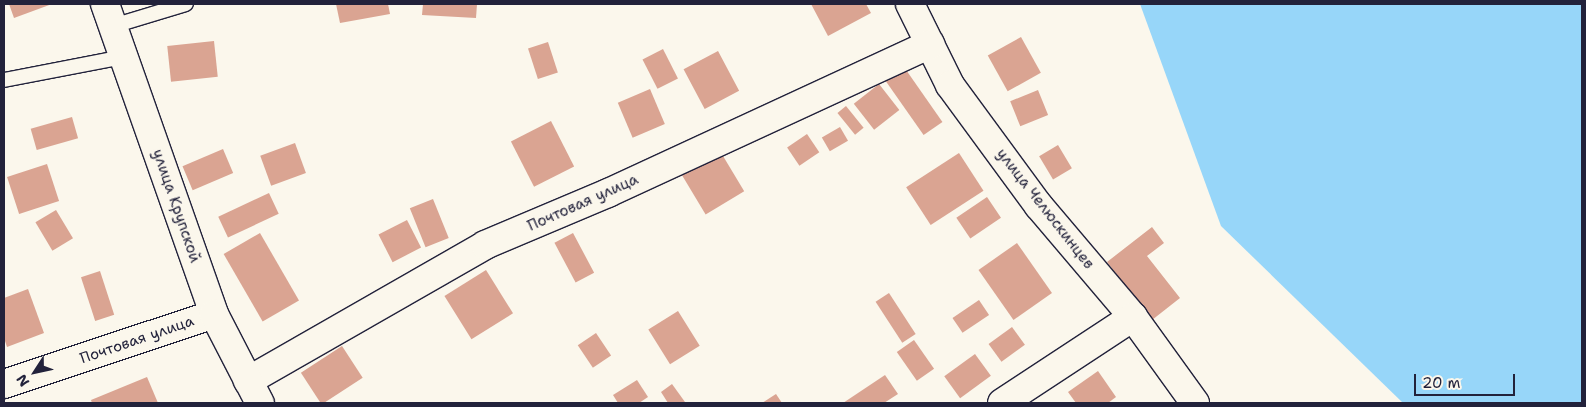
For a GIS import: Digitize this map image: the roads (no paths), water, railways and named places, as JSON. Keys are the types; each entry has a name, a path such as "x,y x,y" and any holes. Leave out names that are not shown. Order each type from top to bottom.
{"street":[{"name":"улица Челюскинцев","path":"910,4 950,85 1039,206 1133,317 1195,403"},
{"name":"улица Крупской","path":"109,15 214,314 254,392"},
{"name":"Почтовая улица","path":"254,392 485,245 608,193 930,44"},
{"name":"Почтовая улица","path":"4,384 214,314"},
{"path":"1002,403 1133,317"}],"lane":[{"path":"109,15 186,4"},
{"path":"4,80 124,57"}],"water":[{"path":"1140,4 1582,4 1582,403 1403,403 1221,226"}]}
